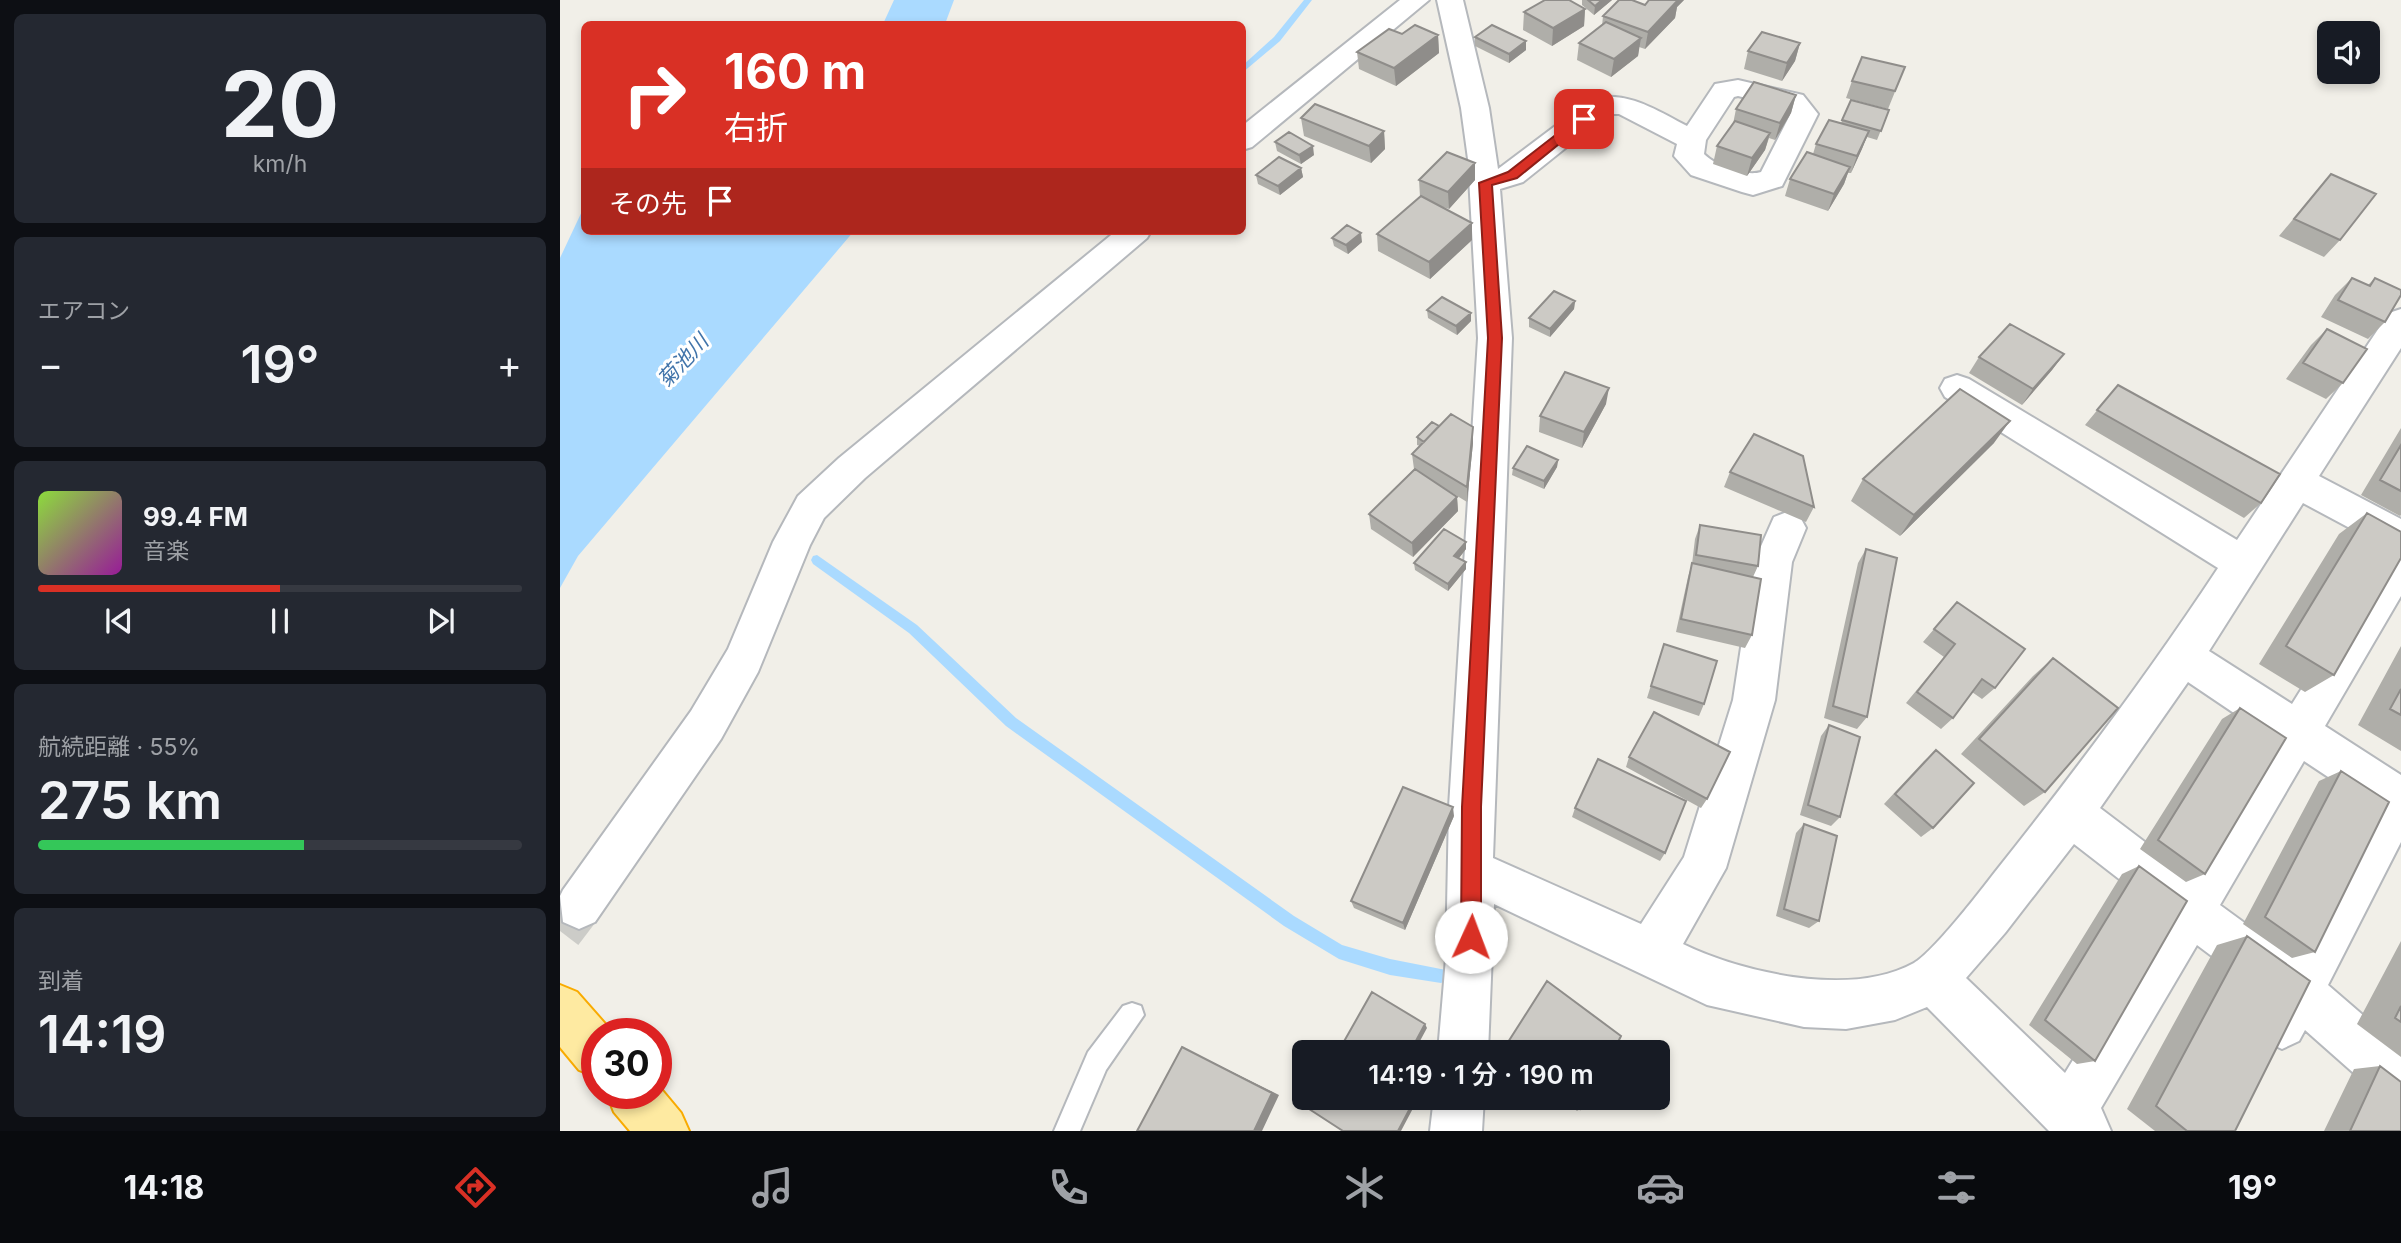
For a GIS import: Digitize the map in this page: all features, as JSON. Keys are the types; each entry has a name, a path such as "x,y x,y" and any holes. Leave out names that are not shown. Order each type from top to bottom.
{"highway":[{"path":"560,1009 581,1033"},
{"path":"645,1109 663,1131"}],"street":[{"path":"1246,139 1416,0"},
{"path":"1450,0 1475,108 1486,183 1495,338 1471,807 1473,872 1463,1040"},
{"path":"1486,183 1513,175 1601,105 1624,105 1692,140"},
{"path":"579,906 712,715 744,659 793,542 811,507 852,468 1131,235"},
{"path":"1473,872 1707,982 1804,1003 1858,1003 1895,996 1933,979 1989,917 2070,813 2183,656 2401,321"},
{"path":"1957,388 2242,563"},
{"path":"2295,481 2401,537"},
{"path":"1650,953 1703,868 1754,700 1773,562 1787,528"},
{"path":"1933,979 2078,1123 2191,909 2401,561"},
{"path":"2183,656 2400,800 2298,991 2265,1061"},
{"path":"2070,813 2298,991 2401,1081"},
{"path":"1456,1131 1458,1110"}],"lane":[{"path":"1067,1131 1097,1061 1132,1015"}],"water":[{"path":"894,0 954,0 946,21 884,21"},
{"name":"菊池川","path":"581,213 581,235 851,235 578,556 560,588 560,258"}],"building":[{"path":"1545,0 1569,0 1585,9 1553,28 1524,12"},
{"path":"1588,0 1602,0 1595,6"},
{"path":"1619,0 1632,0 1645,5 1649,0 1678,0 1648,32 1603,16"},
{"path":"1606,22 1641,38 1614,59 1579,43"},
{"path":"1415,25 1438,35 1394,68 1357,52 1389,29 1402,34"},
{"path":"1492,25 1526,41 1509,54 1475,37"},
{"path":"1762,32 1800,43 1787,63 1748,51"},
{"path":"1862,57 1905,67 1895,91 1852,81"},
{"path":"1754,82 1796,95 1780,123 1736,109"},
{"path":"1851,100 1889,110 1881,131 1842,120"},
{"path":"1315,104 1384,131 1369,146 1301,118"},
{"path":"1829,120 1869,131 1857,156 1816,144"},
{"path":"1735,121 1770,133 1752,158 1717,146"},
{"path":"1289,132 1313,146 1299,155 1275,142"},
{"path":"1447,152 1475,163 1448,192 1419,180"},
{"path":"1807,152 1850,167 1834,194 1790,179"},
{"path":"1279,157 1301,168 1278,186 1256,175"},
{"path":"2331,174 2376,194 2340,240 2294,219"},
{"path":"1421,196 1472,223 1429,262 1377,234"},
{"path":"1347,225 1361,233 1346,245 1332,238"},
{"path":"2352,278 2370,286 2375,278 2401,290 2401,295 2385,322 2338,300"},
{"path":"1554,291 1575,301 1550,329 1529,318"},
{"path":"1442,297 1471,313 1456,326 1427,310"},
{"path":"2010,324 2064,354 2033,389 1979,357"},
{"path":"2327,329 2367,349 2343,383 2303,363"},
{"path":"1565,372 1609,388 1584,432 1540,416"},
{"path":"2118,385 2280,474 2261,503 2097,410"},
{"path":"1960,389 2010,421 1914,515 1863,479"},
{"path":"1451,414 1473,427 1467,487 1412,454"},
{"path":"1432,422 1439,426 1424,442 1417,437"},
{"path":"1754,434 1803,456 1814,507 1730,472"},
{"path":"2401,445 2401,491 2380,480"},
{"path":"1527,446 1558,460 1544,481 1513,468"},
{"path":"1415,469 1457,497 1412,543 1369,514"},
{"path":"2367,513 2401,532 2401,558 2334,675 2286,646"},
{"path":"1700,525 1761,535 1758,566 1696,555"},
{"path":"1444,529 1466,542 1454,556 1466,562 1448,584 1414,563"},
{"path":"1866,549 1897,558 1867,717 1833,706"},
{"path":"1692,563 1761,579 1752,635 1681,619"},
{"path":"1957,602 2025,649 1995,688 1982,679 1953,718 1917,692 1955,644 1934,629"},
{"path":"1664,644 1717,661 1704,704 1651,686"},
{"path":"2053,658 2118,708 2045,792 1979,739"},
{"path":"2401,689 2401,715 2390,709"},
{"path":"2240,708 2286,738 2205,874 2158,840"},
{"path":"1654,712 1730,752 1707,799 1629,757"},
{"path":"1829,725 1860,737 1840,817 1808,805"},
{"path":"1936,750 1974,783 1933,828 1895,794"},
{"path":"1598,759 1686,801 1665,853 1575,808"},
{"path":"2341,771 2389,802 2315,952 2265,917"},
{"path":"1403,787 1453,807 1403,923 1351,901"},
{"path":"1804,824 1837,836 1819,921 1784,909"},
{"path":"2139,866 2187,901 2095,1061 2045,1020"},
{"path":"2247,936 2310,981 2235,1131 2187,1131 2156,1106"},
{"path":"1547,981 1621,1036 1619,1040 1509,1040"},
{"path":"1372,992 1425,1024 1416,1040 1345,1040"},
{"path":"2401,1006 2401,1022 2395,1018"},
{"path":"1182,1047 1272,1093 1254,1131 1137,1131"},
{"path":"2380,1066 2401,1082 2401,1131 2350,1131"},
{"path":"1311,1110 1409,1110 1398,1131 1343,1131"}],"waterway":[{"path":"1246,67 1277,39 1308,0"},
{"path":"817,560 913,629 1011,722 1289,921 1339,951 1390,967 1441,975"}],"tunnel":[{"path":"560,931 579,906"}],"route":[{"path":"1471,937 1471,807 1493,433 1495,338 1486,183 1513,175 1584,119"}]}
